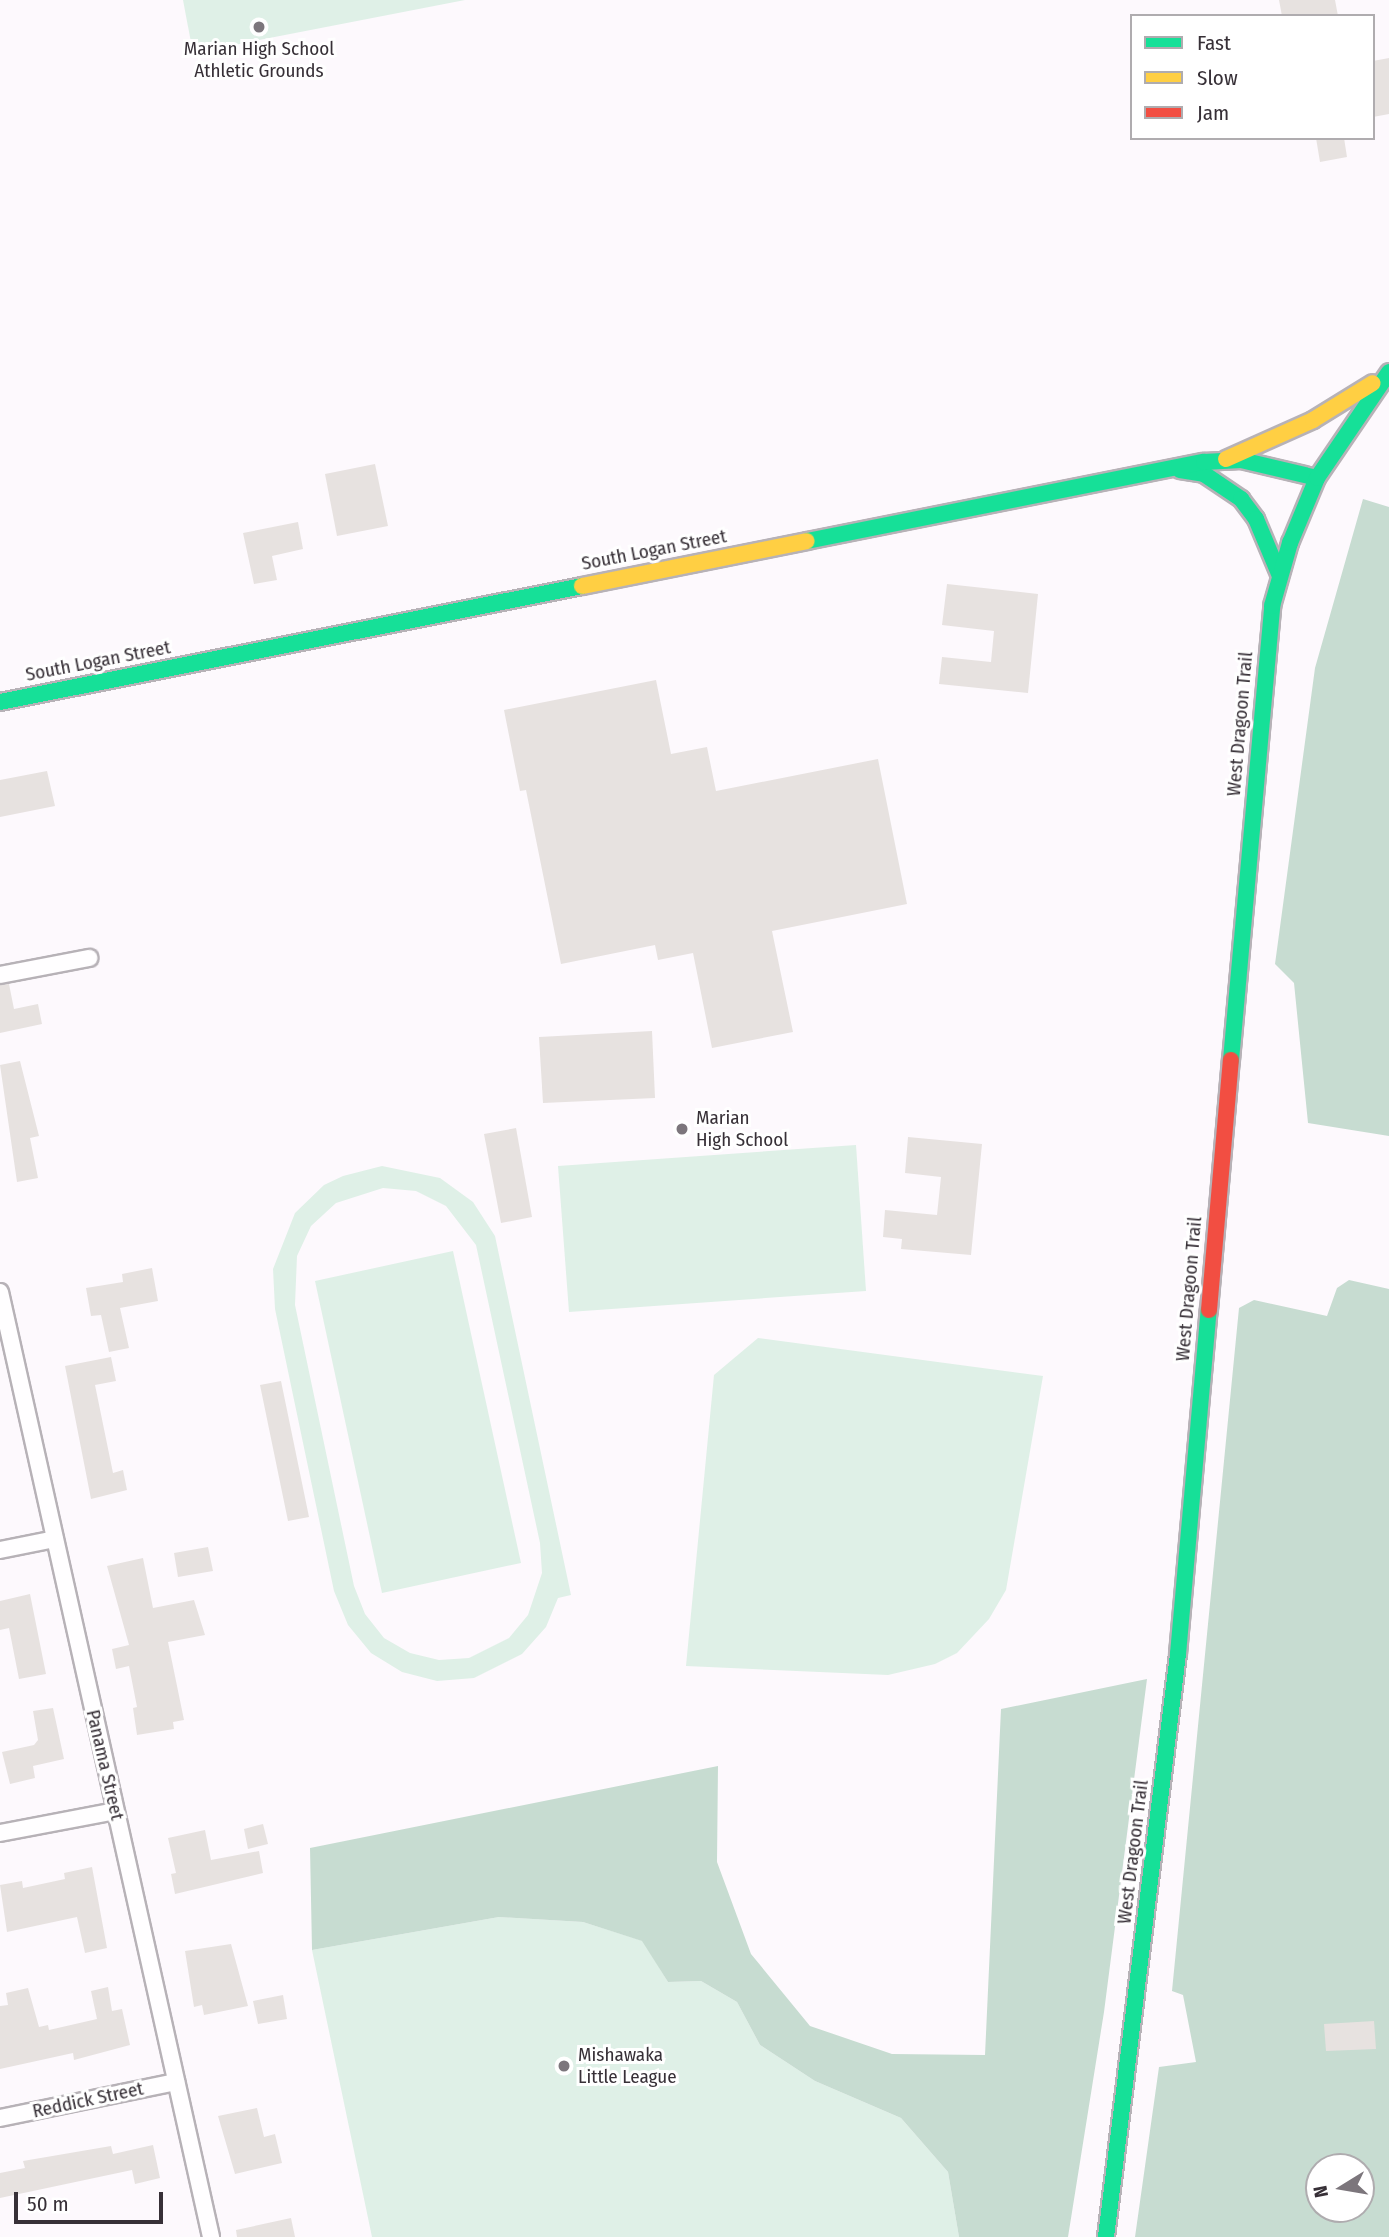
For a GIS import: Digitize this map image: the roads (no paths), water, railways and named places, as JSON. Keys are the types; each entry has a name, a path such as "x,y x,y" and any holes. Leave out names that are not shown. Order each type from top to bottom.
{"street":[{"path":"1223,460 1313,420 1388,373"},
{"name":"West Dragoon Trail","path":"1106,2237 1178,1654 1267,653 1280,576 1317,478 1359,410 1388,373"},
{"name":"South Logan Street","path":"0,702 1173,468 1223,460 1279,467 1317,478"},
{"path":"1173,468 1204,474 1241,499 1256,519 1280,576"},
{"path":"0,975 89,958"},
{"name":"Panama Street","path":"0,1292 211,2237"},
{"path":"0,1550 55,1539"},
{"path":"0,1833 115,1811"},
{"name":"Reddick Street","path":"0,2118 176,2082"}],"place":[{"name":"Marian High School Athletic Grounds","path":"259,27"},
{"name":"Marian High School","path":"682,1129"},
{"name":"Mishawaka Little League","path":"564,2066"}]}
